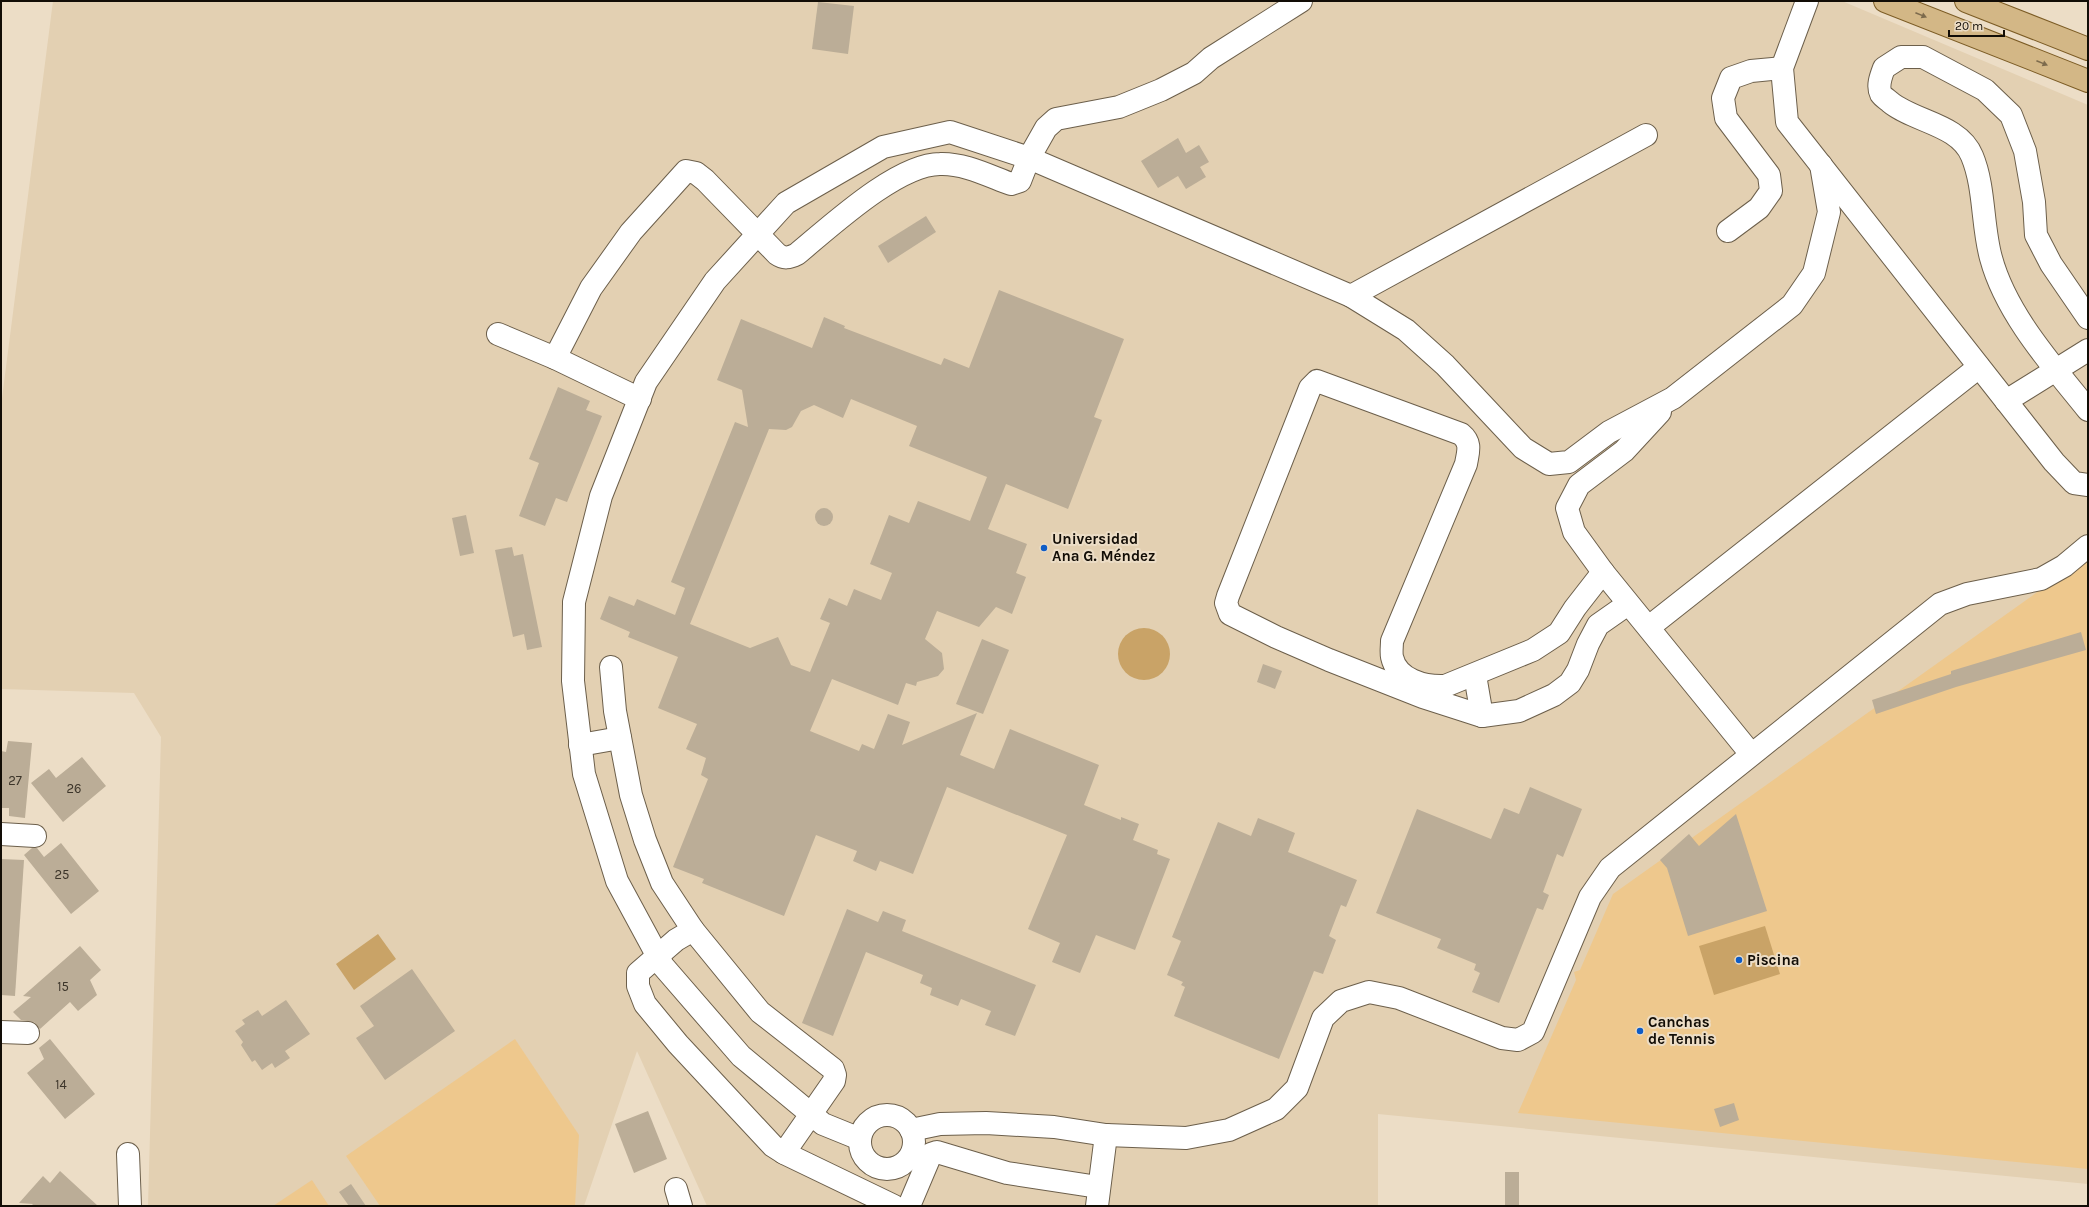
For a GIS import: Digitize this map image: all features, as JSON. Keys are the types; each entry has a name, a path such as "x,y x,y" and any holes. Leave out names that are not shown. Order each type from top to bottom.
{"main road":[{"path":"1885,1 2088,82"},
{"path":"1966,1 2088,49"}],"street":[{"path":"555,358 591,288 631,232 686,171 696,173 705,180 756,235 782,258 789,258 797,254 865,198 895,178 940,164 973,170 1011,184 1020,181 1029,158 1046,128 1056,119 1119,107 1161,90 1194,73 1211,58 1301,1"},
{"path":"1807,1 1782,68 1787,122 2054,462 2074,482 2088,485"},
{"path":"2088,318 2051,264 2036,234 2034,202 2025,151 2011,115 1985,90 1923,57 1901,57 1884,68 1879,84 1881,95 1894,106 1954,135 1966,145 1972,156 1976,170 1990,256 1997,279 2012,308 2056,370 2088,410"},
{"path":"1728,231 1759,208 1771,191 1769,175 1726,118 1723,98 1731,78 1750,71 1782,68"},
{"path":"860,1139 824,1124 741,1056 656,956 617,880 584,774 573,681 574,602 601,496 646,382 715,281 786,203 883,147 950,132 1029,158 1350,296 1406,330 1445,365 1523,448 1549,464 1569,462 1609,432 1673,398"},
{"path":"1350,296 1646,135"},
{"path":"1751,754 1603,572 1574,532 1567,508 1578,485 1624,451 1673,398 1792,304 1814,273 1829,212 1821,166"},
{"path":"498,334 555,358 640,399"},
{"path":"2006,401 2088,350"},
{"path":"1649,627 1979,367"},
{"path":"1603,572 1575,608 1559,633 1533,650 1445,686 1434,686 1405,677 1398,670 1392,657 1392,641 1466,464 1470,446 1467,439 1461,434 1317,381 1310,388 1226,603 1230,614 1329,660 1423,697 1482,716 1519,710 1554,695 1570,683 1578,670 1588,644 1598,626 1628,604"},
{"path":"911,1130 940,1124 986,1123 1054,1127 1106,1135 1186,1138 1229,1130 1276,1109 1298,1088 1323,1018 1341,1001 1369,992 1399,998 1502,1038 1518,1040 1533,1032 1590,897 1610,868 1940,604 1966,594 2041,579 2064,566 2088,546"},
{"path":"611,666 620,738 631,795 644,840 662,882 693,930 760,1012 833,1069 835,1075 834,1081 784,1153"},
{"path":"1475,675 1482,716"},
{"path":"580,745 620,738"},
{"path":"1,834 35,836"},
{"path":"693,930 676,940 638,973 638,986 645,1004 683,1050 773,1146 784,1153 894,1206"},
{"path":"1,1032 28,1033"},
{"path":"881,1115 892,1115 902,1119 911,1130 914,1146 910,1156 903,1164 893,1168 882,1168 872,1164 865,1157 861,1148 860,1139 864,1127 872,1119 881,1115"},
{"path":"909,1206 931,1154 937,1152 1007,1173 1097,1197 1106,1135"},
{"path":"128,1154 130,1206"}],"shaded area":[{"name":"Universidad Ana G. Méndez","path":"53,1 1842,1 2088,105 2088,1184 1378,1114 1378,1206 707,1206 637,1051 584,1206 148,1206 161,737 134,693 1,689 1,406"},
{"path":"2088,556 2088,1169 1518,1113 1576,980 1574,972 1580,970 1613,894"},
{"path":"1139,628 1149,628 1163,635 1170,649 1170,659 1163,673 1149,680 1139,680 1129,676 1122,669 1118,659 1118,649 1122,639 1129,632"},
{"name":"Piscina","path":"1765,926 1780,974 1714,995 1699,946"},
{"path":"378,934 396,959 354,990 336,964"},
{"path":"515,1039 579,1135 575,1206 380,1206 346,1156"},
{"path":"312,1180 329,1206 273,1206"}],"building":[{"path":"818,2 854,6 848,54 812,49"},
{"path":"1178,138 1186,153 1199,145 1209,162 1200,167 1206,177 1186,189 1178,176 1158,188 1141,161"},
{"path":"926,216 936,232 888,263 878,246"},
{"path":"999,290 1124,339 1094,417 1102,420 1068,509 1006,484 988,529 1027,544 1016,573 1026,577 1012,614 996,607 979,627 937,611 925,639 942,653 944,669 938,676 917,682 916,686 906,683 898,705 832,679 810,731 859,751 862,744 874,749 888,714 910,722 902,745 977,713 960,755 994,769 1010,729 1099,765 1084,805 1121,820 1121,817 1139,824 1133,840 1158,850 1157,854 1170,859 1135,950 1096,935 1080,973 1052,962 1060,943 1028,929 1067,835 947,787 913,874 880,861 876,871 853,861 857,851 816,835 784,916 702,883 704,879 673,867 708,779 701,775 706,758 686,749 697,724 658,708 678,657 628,637 630,632 600,619 609,596 634,606 637,599 675,615 685,588 671,582 735,422 748,427 742,390 717,380 741,319 812,348 824,317 845,326 844,328 941,365 944,358 969,368","holes":["851,399 917,426 909,446 987,477 970,521 918,501 909,523 889,515 870,564 892,573 881,600 854,589 847,606 829,598 820,619 830,623 810,672 791,665 778,637 750,648 690,624 769,429 786,430 792,427 801,411 814,405 843,418"]},
{"path":"558,387 590,401 586,410 602,416 567,502 556,498 545,526 519,516 539,463 529,459"},
{"path":"824,508 830,511 833,517 830,523 824,526 818,523 815,517 818,511"},
{"path":"466,515 474,553 460,556 452,518"},
{"path":"512,547 514,556 523,554 542,647 527,650 524,634 513,637 495,550"},
{"path":"2081,632 2086,650 1956,687 1876,714 1872,700 1951,674 1951,671"},
{"path":"982,639 1009,650 983,714 956,704"},
{"path":"1263,664 1282,671 1275,689 1257,682"},
{"path":"8,741 32,743 25,818 9,816 9,808 1,808 1,751 6,752"},
{"path":"82,757 106,786 63,822 31,783 49,769 56,778"},
{"path":"1530,787 1582,809 1563,857 1557,854 1543,892 1549,895 1543,910 1537,908 1499,1003 1472,992 1480,973 1474,970 1476,964 1437,948 1441,939 1376,913 1417,809 1491,839 1504,808 1519,814"},
{"path":"1736,814 1767,911 1688,936 1667,868 1660,860 1689,834 1699,846"},
{"path":"1258,818 1295,833 1288,852 1357,880 1346,907 1341,905 1329,936 1336,940 1323,974 1314,971 1279,1059 1174,1016 1185,987 1181,985 1183,982 1167,975 1181,941 1172,937 1218,822 1251,836"},
{"path":"61,843 99,891 71,914 24,855 32,848 37,848 44,857"},
{"path":"1,859 24,860 15,996 1,995"},
{"path":"847,909 878,922 883,911 906,920 902,931 1036,985 1015,1036 985,1025 991,1011 961,999 958,1006 930,995 932,988 920,983 923,975 866,952 833,1036 802,1023"},
{"path":"80,946 101,970 90,980 97,995 78,1011 70,1002 40,1029 34,1022 21,1020 13,1012 31,997 23,996"},
{"path":"412,969 455,1031 385,1080 356,1038 374,1026 360,1006"},
{"path":"286,1000 310,1034 285,1051 290,1058 275,1068 272,1063 262,1070 255,1060 252,1062 241,1045 243,1042 235,1031 245,1024 242,1020 258,1010 262,1016"},
{"path":"50,1039 95,1094 65,1119 27,1073 44,1059 39,1048"},
{"path":"1734,1103 1739,1120 1720,1127 1714,1109"},
{"path":"648,1111 667,1159 634,1173 615,1124"},
{"path":"60,1171 98,1206 31,1206 33,1204 19,1203 43,1176 50,1183"},
{"path":"1505,1172 1519,1172 1519,1206 1505,1206"},
{"path":"351,1184 366,1206 349,1206 339,1192"}],"place":[{"name":"Universidad Ana G. Méndez","path":"1044,548"},
{"name":"Piscina","path":"1739,960"},
{"name":"Canchas de Tennis","path":"1640,1031"}]}
